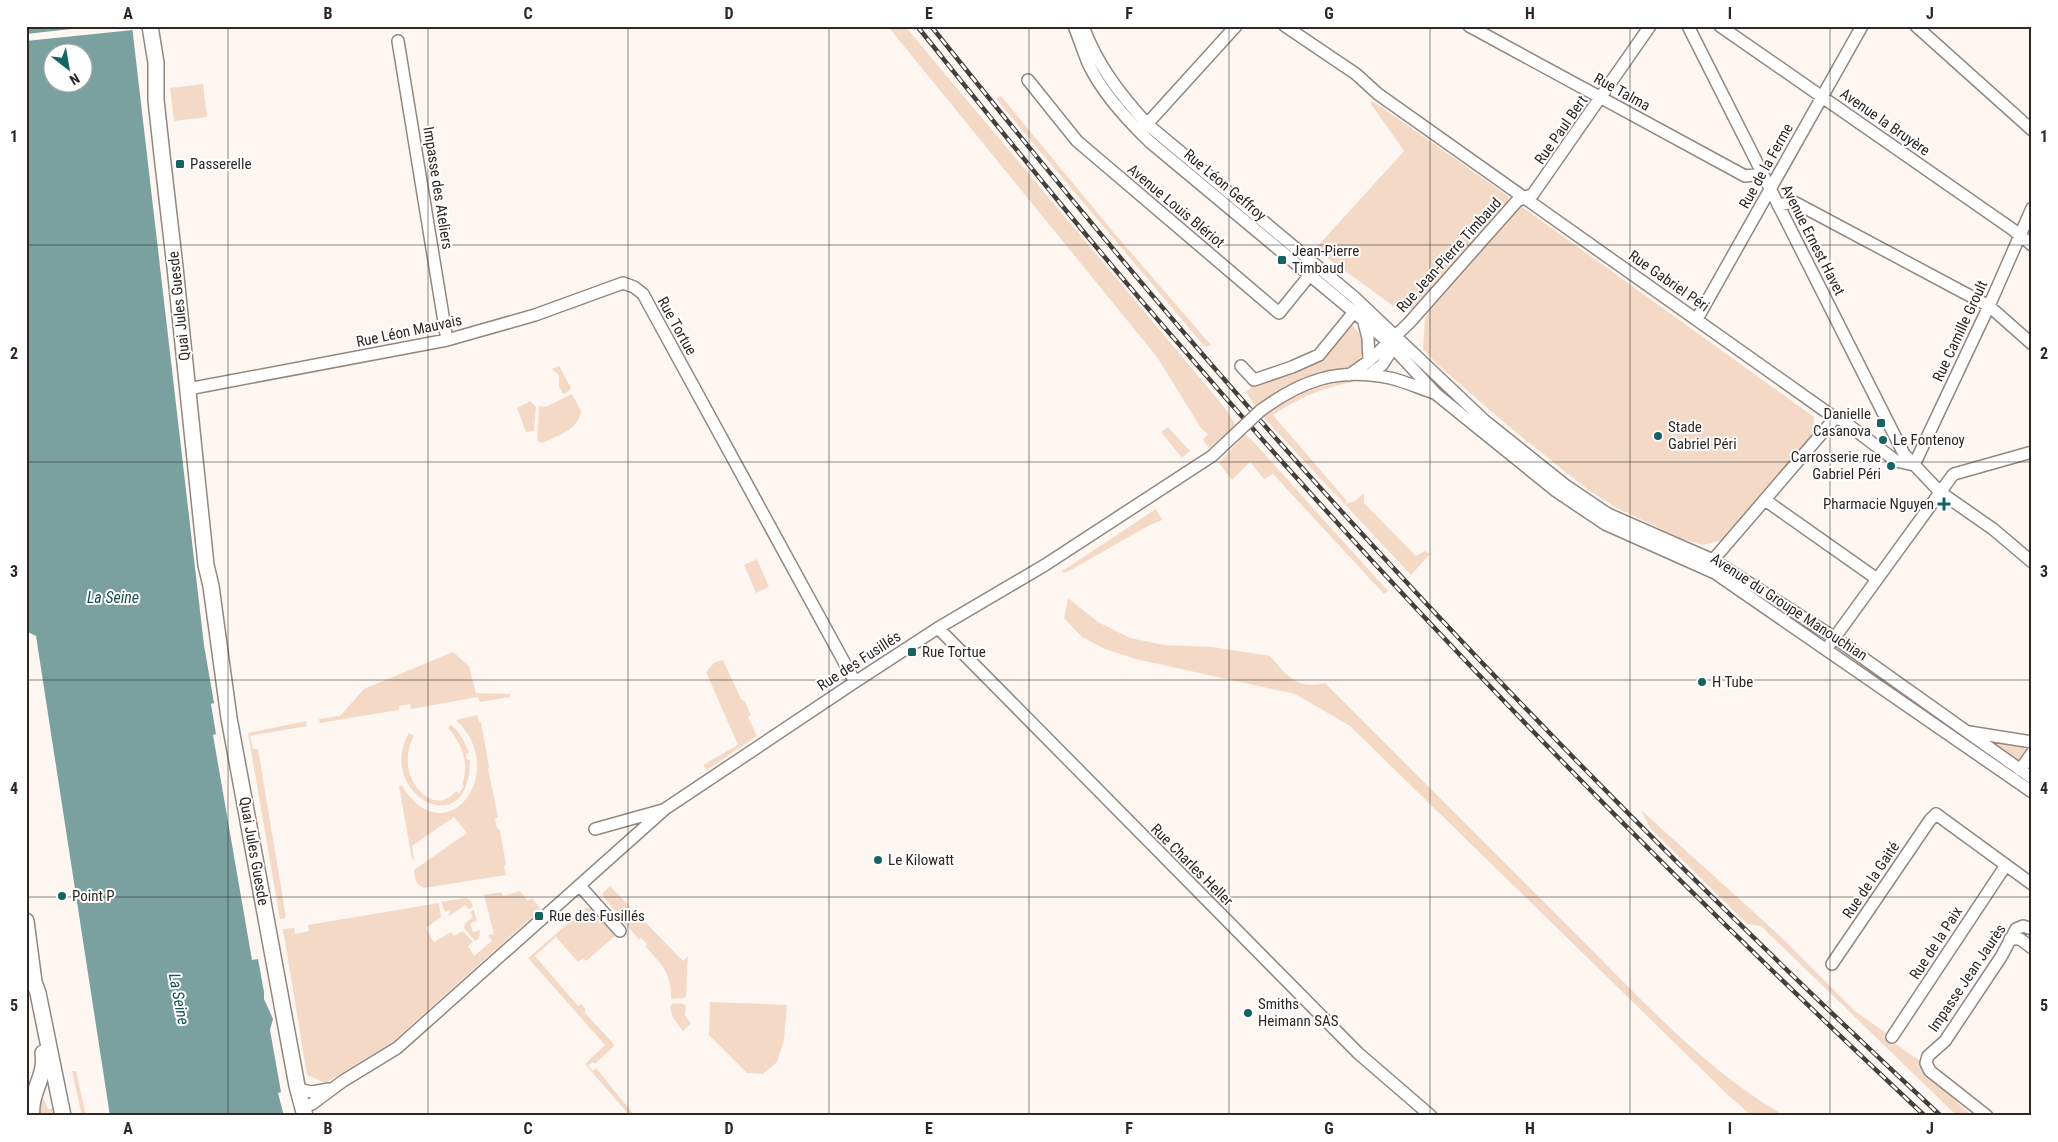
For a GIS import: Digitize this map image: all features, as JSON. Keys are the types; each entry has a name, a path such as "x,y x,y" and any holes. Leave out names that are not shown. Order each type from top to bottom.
{"main road":[{"name":"Quai Jules Guesde","path":"150,26 156,62 156,100 162,156 192,389 201,426 213,561 211,586 230,718 303,1111"},
{"name":"Quai Jules Guesde","path":"156,26 161,56 168,160 179,231 192,389"},
{"path":"26,921 34,982 33,994 45,1060 30,1110"},
{"path":"34,982 38,993 63,1116"},
{"path":"30,1110 43,1090 51,1092 58,1116"}],"street":[{"name":"Rue Léon Geffroy","path":"1074,26 1088,63 1098,81 1129,122 1150,142 1309,276 1394,341"},
{"name":"Rue Léon Geffroy","path":"1083,26 1093,50 1110,80 1147,124 1346,291 1394,341"},
{"path":"1147,124 1236,26"},
{"name":"Rue Gabriel Péri","path":"1285,26 1348,69 1378,94 1526,197 1835,418 1842,420 1896,461 1914,465 1940,492 1993,529 2032,562"},
{"name":"Rue Talma","path":"1469,26 1745,176 1763,174"},
{"name":"Rue Paul Bert","path":"1526,197 1533,194 1650,26"},
{"name":"Avenue Ernest Havet","path":"1688,26 1904,454 1914,465"},
{"name":"Avenue la Bruyère","path":"1720,26 2020,234 2032,245"},
{"name":"Rue de la Ferme","path":"1697,319 1862,26"},
{"path":"1916,26 2032,130"},
{"name":"Impasse des Ateliers","path":"398,42 447,340"},
{"name":"Avenue Louis Blériot","path":"1028,80 1076,141 1279,313 1309,276"},
{"name":"Rue Jean-Pierre Timbaud","path":"1394,341 1517,201 1526,197"},
{"path":"1778,205 1794,202 1989,306 2032,344"},
{"name":"Rue Camille Groult","path":"1914,465 1989,306 2032,208"},
{"name":"Rue Léon Mauvais","path":"192,389 447,340 535,314 623,283"},
{"name":"Rue Tortue","path":"623,283 634,287 643,294 854,682"},
{"path":"1241,366 1254,380 1292,367 1319,355 1359,316 1368,338 1369,361"},
{"path":"1349,375 1394,341"},
{"path":"1369,375 1382,365 1394,341"},
{"name":"Avenue du Groupe Manouchian","path":"1394,341 1436,394 1556,491 1605,524 1715,573 2032,792"},
{"name":"Avenue du Groupe Manouchian","path":"1394,341 1485,421 1565,485 1608,514 1713,560 1835,638 2032,778"},
{"path":"1349,375 1390,378 1436,394"},
{"name":"Rue des Fusillés","path":"303,1111 334,1088 397,1048 665,809 706,775 938,628 1045,565 1212,456 1260,411 1284,393 1314,380 1349,375"},
{"path":"1713,560 1835,418"},
{"path":"1827,649 1954,474 2032,452"},
{"path":"1765,500 1877,579"},
{"name":"Rue Charles Heller","path":"938,628 1358,1053 1431,1116"},
{"path":"1966,732 2032,742"},
{"path":"2020,770 2032,752"},
{"path":"595,828 665,809"},
{"name":"Rue de la Gaité","path":"1832,964 1930,820 1936,814 2006,865"},
{"path":"619,822 631,828 636,836"},
{"path":"2006,865 2032,884"},
{"name":"Rue de la Paix","path":"1892,1037 2006,865"},
{"path":"580,886 620,931"},
{"name":"Impasse Jean Jaurès","path":"1987,1116 1930,1071 1926,1063 1928,1056 1945,1041 2001,957 2016,929 2023,926 2032,930"},
{"path":"2010,939 2020,939 2032,948"},
{"path":"298,1089 312,1092 334,1088"}],"shaded area":[{"path":"895,26 905,26 1225,408 1236,425 1209,448 1203,440 1208,434 1201,428 1157,357 890,29"},
{"path":"203,84 207,117 174,121 170,88"},
{"path":"1001,96 1115,234 1211,345 1205,347 996,99"},
{"path":"1371,101 1508,196 1509,202 1414,309 1396,308 1315,249 1404,151 1371,104"},
{"path":"1521,206 1814,417 1813,436 1722,540 1703,545 1682,539 1617,508 1588,490 1507,425 1437,364 1423,349 1425,318 1428,314 1426,310"},
{"path":"1351,324 1362,339 1363,350 1358,361 1348,367 1295,382 1267,398 1256,407 1246,392 1257,383 1299,368"},
{"path":"559,366 571,388 563,394 559,386 559,375 552,369"},
{"path":"1353,379 1353,382 1322,390 1302,398 1273,415 1347,501 1345,504 1355,501 1364,493 1364,503 1416,556 1425,551 1430,554 1411,575 1263,417 1283,402 1305,392"},
{"path":"572,394 581,411 576,423 566,432 542,443 537,441 539,406 546,407"},
{"path":"530,401 536,407 534,431 526,432 517,408"},
{"path":"1168,427 1190,451 1182,458 1161,432"},
{"path":"1245,434 1388,591 1384,594 1273,474 1264,479 1250,462 1232,480 1219,463"},
{"path":"1156,509 1162,520 1069,571 1064,573 1062,571"},
{"path":"757,559 769,587 756,593 744,565"},
{"path":"1068,598 1098,622 1130,638 1164,645 1213,647 1270,656 1287,675 1299,683 1315,685 1325,683 1675,1032 1728,1077 1756,1098 1785,1116 1752,1116 1728,1095 1350,726 1295,694 1136,659 1105,649 1082,637 1064,618"},
{"path":"453,652 469,666 476,693 510,694 510,697 480,702 478,697 411,709 410,704 399,706 399,710 320,723 319,719 340,716 364,689"},
{"path":"723,660 741,699 745,702 751,715 748,717 757,736 707,770 703,765 738,745 706,672 715,662"},
{"path":"477,715 479,722 481,722 498,817 495,819 497,828 500,830 506,875 424,888 417,883 414,870 467,833 454,817 412,846 414,860 412,859 399,786 402,786 419,806 437,813 453,810 466,799 475,782 477,762 471,740 456,720"},
{"path":"306,721 307,726 250,736 253,749 258,749 286,918 280,919 248,733"},
{"path":"451,725 464,741 469,753 466,754 467,759 470,760 466,786 456,801 441,806 426,802 413,791 404,775 402,755 409,733 414,736 409,750 408,766 410,775 419,790 433,800 448,798 456,791 459,793 464,786 462,784 465,762 461,747 448,728"},
{"path":"1989,740 2023,746 2026,750 2017,763"},
{"path":"1641,810 1778,934 1855,1011 1886,1033 1884,1036 1892,1046 1894,1043 1919,1060 1930,1077 1972,1116 1957,1116 1761,926 1747,924 1650,828"},
{"path":"610,886 683,961 688,956 686,995 684,998 671,999 670,982 656,958 645,946 647,944 641,938 639,940 603,896 603,893"},
{"path":"520,891 528,901 532,898 541,909 390,1044 327,1082 307,1075 283,929 294,928 295,934 309,931 308,925 439,903 441,917 426,928 434,942 451,932 454,936 463,931 473,942 468,946 474,956 492,941 488,935 494,934 484,895 501,892 503,896"},
{"path":"466,898 471,901 473,907 468,909 465,905 449,916 449,910 445,912 441,902"},
{"path":"586,908 593,908 616,935 586,961 583,958 578,962 556,937 535,956 578,1006 581,1004 585,1008 585,1013 612,1042 614,1046 595,1064 593,1062 588,1065 593,1071 596,1068 635,1116 630,1116 585,1064 605,1045 528,958"},
{"path":"474,909 477,921 470,923 473,932 480,930 479,939 475,941 464,928 465,923 473,917 470,912"},
{"path":"710,1002 787,1005 784,1040 777,1062 763,1074 747,1073 709,1035"},
{"path":"673,1003 686,1006 685,1016 691,1023 683,1031 672,1016 670,1006"},
{"path":"72,1071 76,1071 86,1116 82,1116"},
{"path":"41,1097 44,1099 48,1109 54,1109 55,1116 37,1116"}],"water":[{"name":"La Seine","path":"26,26 132,26 204,645 214,703 211,704 216,734 213,735 252,960 258,959 264,999 273,1019 270,1030 281,1092 278,1093 284,1116 110,1116 36,636 26,631"}],"pier":[{"path":"98,26 132,26 133,30 26,41 26,34"}],"railway":[{"path":"917,26 1144,304 1267,444 1448,643 1635,835 1827,1024 1925,1116"},
{"path":"931,26 1044,166 1159,303 1237,394 1406,581 1492,673 1668,854 1849,1030 1941,1116"}],"place":[{"name":"Passerelle","path":"180,164"},
{"name":"Jean-Pierre Timbaud","path":"1282,260"},
{"name":"Danielle Casanova","path":"1881,423"},
{"name":"Stade Gabriel Péri","path":"1658,436"},
{"name":"Le Fontenoy","path":"1883,440"},
{"name":"Carrosserie rue Gabriel Péri","path":"1891,466"},
{"name":"Pharmacie Nguyen","path":"1944,504"},
{"name":"Rue Tortue","path":"912,652"},
{"name":"H Tube","path":"1702,682"},
{"name":"Le Kilowatt","path":"878,860"},
{"name":"Point P","path":"62,896"},
{"name":"Rue des Fusillés","path":"539,916"},
{"name":"Smiths Heimann SAS","path":"1248,1013"}]}
